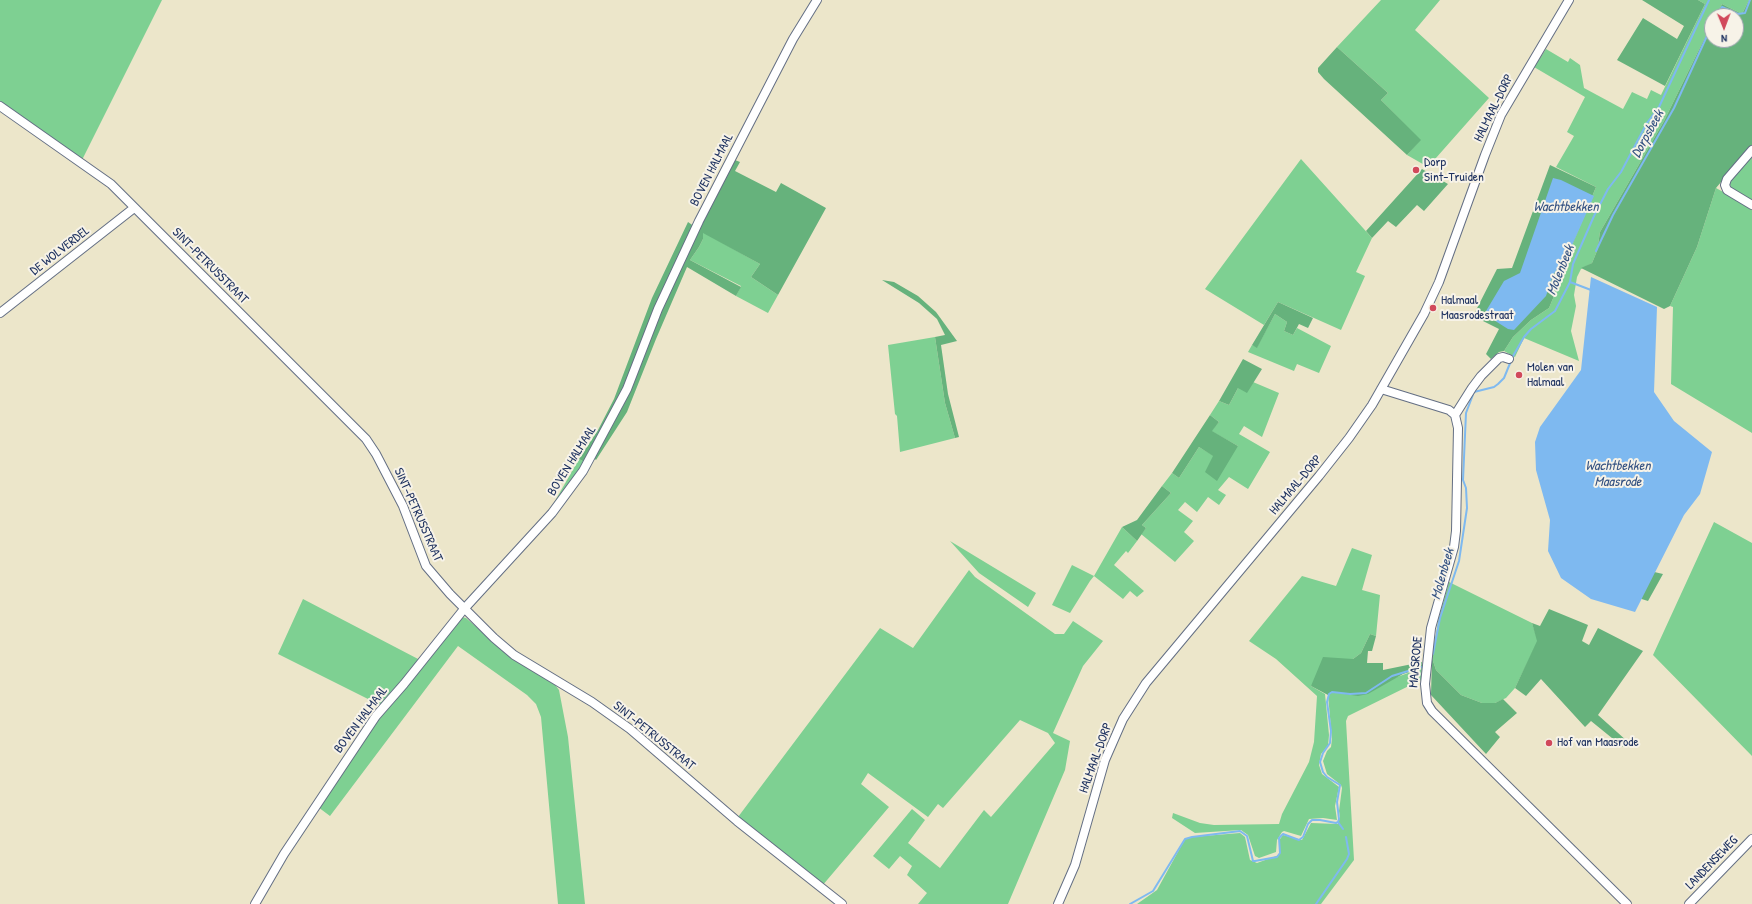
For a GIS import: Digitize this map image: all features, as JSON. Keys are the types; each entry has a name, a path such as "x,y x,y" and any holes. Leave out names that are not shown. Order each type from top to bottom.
{"street":[{"name":"BOVEN HALMAAL","path":"255,904 284,854 376,716 404,684 464,609 535,534 564,500 583,471 627,389 658,309 700,222 793,39 817,0"},
{"name":"HALMAAL-DORP","path":"1058,904 1075,865 1105,760 1120,725 1135,699 1167,658 1349,438 1380,389 1424,314 1450,252 1493,133 1509,99 1570,0"},
{"name":"SINT-PETRUSSTRAAT","path":"0,106 111,184 366,439 376,454 402,506 426,566 464,609 494,638 514,654 592,702 630,729 737,821 842,904"},
{"path":"1752,150 1727,178 1725,185 1727,190 1732,194 1752,205"},
{"name":"DE WOLVERDEL","path":"0,313 134,208"},
{"path":"1380,389 1449,410 1456,415 1481,376 1499,358 1502,357 1509,359"},
{"name":"MAASRODE","path":"1456,415 1459,450 1456,531 1454,547 1431,628 1425,684 1427,703 1432,711 1627,904"},
{"name":"LANDENSEWEG","path":"1689,904 1752,839"}],"green space":[{"path":"0,0 162,0 82,160 0,103"},
{"path":"1381,0 1440,0 1415,30 1489,98 1428,167 1407,155 1420,140 1381,100 1388,93 1337,47"},
{"path":"1642,0 1698,0 1705,4 1665,86 1617,60 1643,18 1677,39 1684,26"},
{"path":"1698,0 1749,0 1744,10 1744,8 1730,8 1722,4 1720,8 1704,8 1704,39 1664,121 1600,232 1597,251 1592,263 1581,269 1577,277 1574,295 1576,306 1571,331 1579,361 1524,338 1515,357 1504,351 1513,337 1531,320 1549,308 1559,284 1559,271 1567,258 1596,187 1556,167 1574,136 1567,132 1585,97 1534,67 1546,49 1568,62 1570,58 1580,65 1584,88 1623,109 1632,92 1647,99 1651,90 1661,95 1705,4"},
{"path":"1749,0 1752,0 1752,145 1716,188 1697,247 1670,306 1664,309 1581,268 1592,263 1597,251 1600,232 1664,121 1704,39 1704,48 1744,48 1744,10"},
{"path":"1722,4 1730,8 1720,8"},
{"path":"1337,47 1388,93 1381,100 1421,140 1407,155 1318,72 1318,68"},
{"path":"1752,152 1752,201 1733,191 1729,183 1730,179"},
{"path":"1301,159 1372,238 1356,272 1365,276 1341,330 1278,302 1264,325 1205,289"},
{"path":"735,160 740,162 735,171 776,192 781,183 826,208 778,295 751,277 760,264 703,233 703,239 690,260 741,287 736,296 687,267 627,412 596,460 593,457 625,387 586,463 579,459 598,430 614,399 652,298 688,222 698,229"},
{"name":"Wachtbekken","path":"1550,165 1596,187 1567,258 1559,271 1559,284 1549,308 1531,320 1513,337 1504,351 1499,352 1491,359 1486,354 1499,329 1473,316 1497,269 1512,268"},
{"path":"1422,169 1448,184 1424,211 1417,205 1396,227 1388,221 1372,238 1366,231"},
{"path":"1716,188 1752,208 1752,433 1671,384 1673,307 1670,306 1697,247"},
{"path":"703,232 760,264 751,277 778,295 768,313 736,296 741,286 690,260 703,239"},
{"path":"882,280 894,282 918,296 936,312 957,341 941,345 948,394 959,437 955,438 945,403 935,337 945,335 937,319 919,303"},
{"path":"1278,302 1313,318 1308,328 1299,324 1293,335 1284,331 1287,322 1275,314 1257,348 1252,345"},
{"path":"1275,314 1287,322 1284,331 1293,335 1297,328 1331,346 1319,373 1297,364 1294,371 1248,352 1252,345 1257,347"},
{"path":"935,337 945,403 955,438 900,452 888,345"},
{"path":"1243,359 1262,369 1247,393 1238,388 1229,405 1219,401"},
{"path":"1253,382 1279,393 1262,437 1244,426 1239,434 1270,452 1248,489 1229,477 1218,490 1226,495 1219,505 1208,497 1197,512 1185,502 1178,510 1193,521 1184,532 1194,541 1175,562 1141,534 1146,528 1142,525 1171,493 1162,486 1172,473 1179,478 1199,447 1214,456 1238,446 1211,431 1219,422 1210,415 1219,401 1229,405 1238,388"},
{"path":"1210,415 1219,422 1212,431 1238,446 1217,481 1205,472 1213,456 1199,447 1179,478 1172,473"},
{"path":"579,459 586,463 547,515"},
{"path":"1162,486 1171,493 1142,525 1146,528 1137,541 1122,527 1137,520"},
{"path":"1714,522 1752,543 1752,756 1653,655"},
{"path":"1122,527 1137,541 1128,553 1126,551 1114,565 1144,591 1137,597 1130,591 1123,599 1094,576"},
{"path":"950,541 1036,593 1028,607 979,573"},
{"path":"1352,548 1372,555 1362,590 1380,595 1376,636 1370,634 1361,653 1353,659 1342,659 1311,686 1325,694 1329,735 1328,746 1321,754 1319,765 1322,774 1339,787 1335,806 1337,820 1323,818 1309,819 1301,836 1284,831 1277,840 1276,852 1259,858 1255,856 1248,835 1241,830 1195,833 1172,818 1173,813 1200,823 1214,825 1279,824 1282,814 1309,762 1314,742 1317,696 1276,659 1249,641 1302,576 1336,586"},
{"path":"1072,565 1094,576 1070,613 1052,605"},
{"path":"969,570 975,577 1055,634 1064,634 1073,621 1103,641 1083,666 1053,733 1070,741 1065,770 1008,904 918,904 927,893 907,875 912,866 900,856 889,869 873,856 912,809 925,820 908,843 940,868 984,810 991,817 1055,743 1048,733 1020,720 943,808 938,804 928,817 868,773 861,784 889,807 822,886 738,817 880,628 913,648"},
{"path":"1650,571 1663,574 1648,601 1632,596"},
{"path":"1449,582 1532,623 1538,641 1515,688 1506,698 1495,703 1482,703 1461,695 1436,670 1432,658 1438,622"},
{"path":"303,599 420,660 380,705 278,654"},
{"path":"1549,609 1588,625 1582,641 1589,645 1598,628 1643,651 1598,715 1627,741 1623,747 1591,721 1585,727 1541,679 1526,696 1515,688 1537,641 1532,623 1540,626"},
{"path":"462,617 466,618 510,656 553,682 559,690 568,737 585,904 558,904 541,717 536,704 527,695 458,646 330,816 318,807 375,721"},
{"path":"1370,634 1376,636 1372,651 1368,651 1367,663 1383,663 1383,670 1422,662 1422,668 1403,674 1368,694 1358,696 1331,692 1328,695 1311,686 1323,657 1353,659 1361,653"},
{"path":"1432,658 1436,670 1461,695 1482,703 1495,703 1503,699 1517,713 1495,732 1500,737 1486,754 1431,695"},
{"path":"1422,668 1421,680 1348,716 1346,721 1354,860 1321,904 1137,904 1157,890 1185,839 1192,837 1240,833 1245,837 1250,860 1257,863 1279,855 1280,839 1283,835 1302,840 1311,823 1338,824 1340,817 1339,811 1342,788 1341,785 1327,774 1323,761 1327,751 1331,747 1332,739 1328,695 1331,692 1337,693 1397,677"}],"water":[{"name":"Wachtbekken","path":"1553,178 1561,180 1594,196 1569,252 1553,275 1546,296 1514,330 1508,329 1486,315 1486,311 1504,281 1520,273"},
{"name":"Wachtbekken Maasrode","path":"1591,277 1657,307 1654,392 1674,421 1712,452 1700,494 1684,515 1635,612 1591,599 1561,578 1548,551 1550,520 1536,470 1535,442 1540,427 1581,370"}],"waterway":[{"name":"Molenbeek","path":"1433,654 1440,618 1459,561 1467,508 1466,488 1463,480 1466,413 1474,392 1494,387 1498,384 1504,378 1513,356 1524,337 1531,329 1555,311 1570,282 1573,264 1594,216 1608,189 1621,172 1647,123 1659,107 1709,0"},
{"name":"Dorpsbeek","path":"1744,13 1750,0"},
{"name":"Dorpsbeek","path":"1596,251 1613,215 1674,108 1704,42"},
{"path":"1570,282 1591,290"},
{"name":"Molenbeek","path":"1130,904 1153,891 1185,839 1240,831 1247,836 1253,861 1255,861 1277,857 1280,853 1279,838 1283,834 1299,840 1303,837 1308,824 1312,820 1338,822 1337,802 1340,785 1327,777 1323,772 1320,762 1323,753 1330,743 1331,731 1327,702 1329,694 1332,692 1350,694 1366,693 1392,676 1421,667"},
{"path":"1338,822 1343,829"},
{"path":"1316,904 1347,859 1349,854 1346,837"}],"place":[{"name":"Dorp Sint-Truiden","path":"1416,170"},
{"name":"Halmaal Maasrodestraat","path":"1433,308"},
{"name":"Molen van Halmaal","path":"1519,375"},
{"name":"Hof van Maasrode","path":"1549,743"}]}
